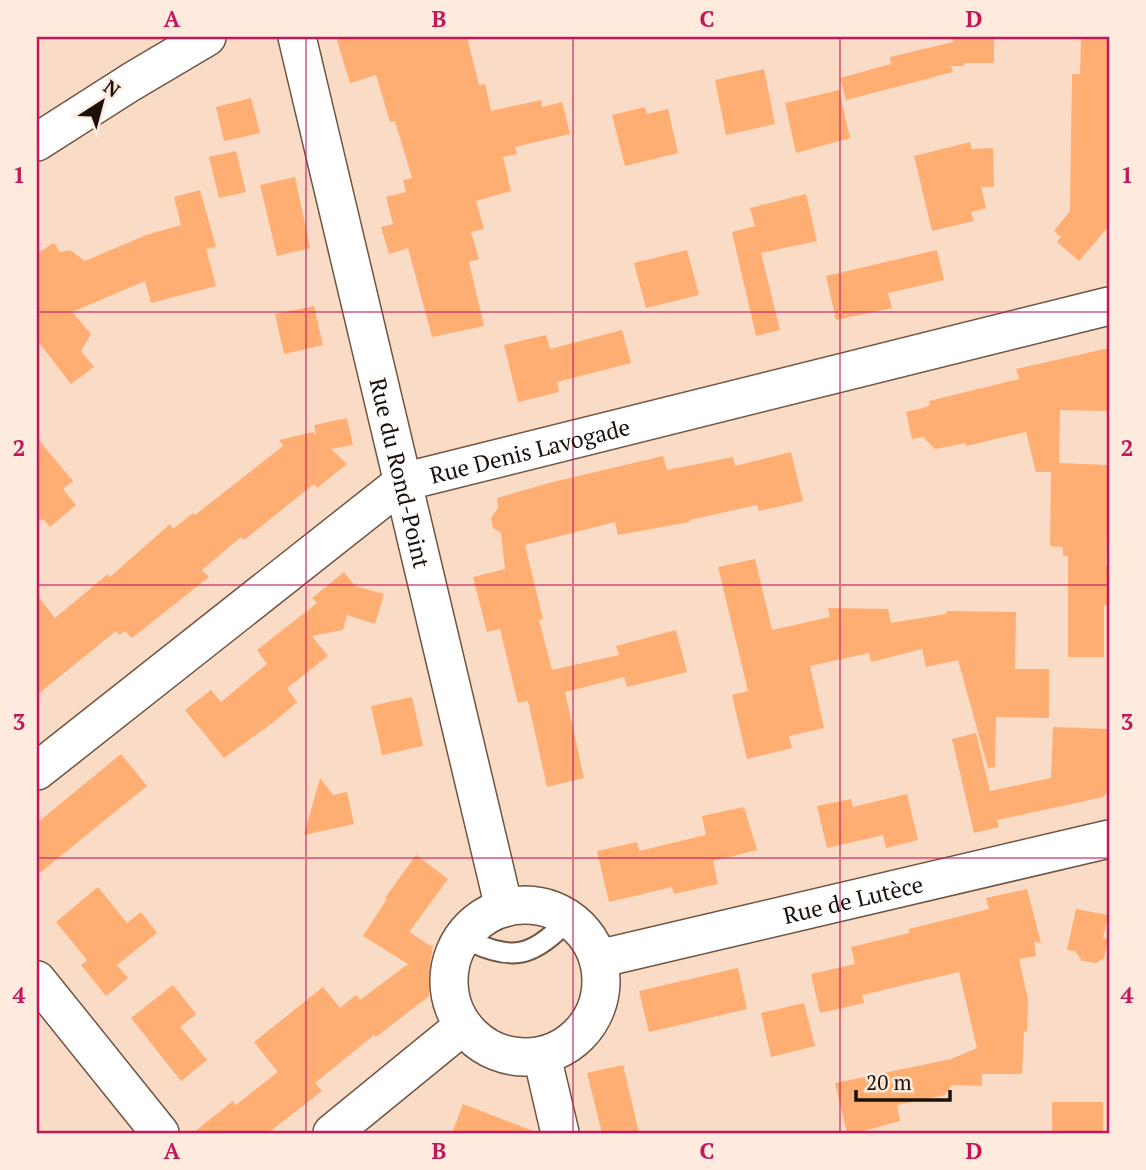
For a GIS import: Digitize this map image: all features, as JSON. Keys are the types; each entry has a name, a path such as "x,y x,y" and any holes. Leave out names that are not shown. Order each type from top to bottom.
{"street":[{"path":"37,142 207,37"},
{"name":"Rue du Rond-Point","path":"297,37 504,908"},
{"name":"Rue Denis Lavogade","path":"37,771 402,482 1109,306"},
{"name":"Rue de Lutèce","path":"598,959 1109,839"},
{"path":"528,905 551,909 572,920 588,938 598,959 601,984 596,1008 584,1030 565,1046 542,1056 520,1057 498,1052 479,1042 463,1026 452,1004 448,980 453,956 464,934 482,918 504,908 528,905"},
{"path":"37,980 160,1133"},
{"path":"332,1133 463,1026"},
{"path":"542,1056 560,1133"}],"lane":[{"path":"474,943 498,954 530,951 549,939 562,926"}],"building":[{"path":"336,37 467,37 479,85 485,84 491,111 541,100 542,107 562,102 570,134 515,147 517,154 503,157 511,191 476,201 484,229 471,232 479,259 469,262 484,326 432,337 408,248 389,254 381,227 393,224 386,197 406,192 403,180 412,178 395,121 390,122 376,75 350,83"},
{"path":"953,37 994,37 994,63 951,66 953,72 846,100 840,78 891,64 890,57 953,42"},
{"path":"1081,37 1109,37 1109,226 1079,261 1057,242 1061,237 1054,231 1070,211 1072,74 1080,74"},
{"path":"764,69 775,124 726,135 715,80"},
{"path":"839,90 850,138 796,153 785,103"},
{"path":"251,98 260,133 224,141 216,107"},
{"path":"645,107 647,114 668,109 678,153 625,166 612,115"},
{"path":"970,142 972,149 993,148 994,187 981,187 986,208 971,212 974,221 932,231 914,156"},
{"path":"236,151 246,192 219,198 209,157"},
{"path":"295,177 310,248 277,256 260,185"},
{"path":"200,190 216,247 206,249 216,286 151,303 145,281 72,312 91,334 81,351 94,367 71,384 37,340 37,253 54,243 60,252 70,250 85,261 146,235 181,225 174,197"},
{"path":"806,194 817,241 761,253 780,330 756,336 732,232 755,226 750,208"},
{"path":"687,250 699,295 646,308 634,263"},
{"path":"937,250 944,280 888,293 892,308 836,320 826,276"},
{"path":"314,306 323,345 284,354 275,314"},
{"path":"622,330 631,363 557,382 559,392 518,402 504,345 546,335 550,349"},
{"path":"1109,348 1109,411 1060,410 1059,463 1109,465 1106,566 1109,566 1109,605 1104,605 1104,657 1068,657 1068,556 1063,556 1063,547 1050,546 1051,472 1036,472 1026,432 966,446 966,443 935,449 923,437 912,439 906,412 930,405 929,401 1019,379 1016,369"},
{"path":"347,418 353,445 331,449 347,464 317,488 314,484 244,540 241,537 202,570 209,577 132,638 125,631 119,635 116,631 37,695 37,595 55,618 108,574 110,577 170,524 173,529 193,513 195,515 283,446 279,440 313,432 316,435 314,425"},
{"path":"37,438 73,481 63,489 76,505 50,527 44,520 37,519"},
{"path":"791,452 803,501 759,511 757,505 689,520 690,522 618,535 615,522 525,545 543,619 539,620 552,670 619,655 616,646 676,630 687,672 627,687 624,677 565,692 584,778 547,787 528,701 518,703 500,629 487,632 473,577 505,569 501,533 493,528 491,518 498,508 497,498 663,456 667,470 733,457 735,466"},
{"path":"755,559 772,630 830,617 828,608 888,609 891,623 946,614 947,611 1016,612 1015,669 1049,669 1049,718 996,717 995,767 988,768 958,660 926,667 922,649 871,662 869,653 810,666 824,728 789,736 792,748 747,759 732,695 748,691 718,567"},
{"path":"344,572 355,586 384,594 375,624 347,615 343,630 312,636 328,656 287,688 297,702 224,758 185,710 211,690 221,702 267,664 257,650 317,603 312,598"},
{"path":"412,697 423,746 382,755 371,706"},
{"path":"1053,727 1109,729 1109,790 1103,797 997,820 999,827 974,833 952,739 976,733 990,791 1051,778"},
{"path":"121,754 147,786 37,875 37,823"},
{"path":"320,778 333,795 347,792 354,824 304,835"},
{"path":"907,794 918,840 886,848 883,835 827,848 817,806 851,799 853,807"},
{"path":"744,807 757,850 713,861 718,884 674,894 672,887 609,902 597,851 637,842 639,851 706,835 702,816"},
{"path":"416,855 448,879 409,932 431,946 433,944 429,996 376,1037 374,1035 315,1083 322,1091 268,1133 193,1133 233,1101 236,1105 278,1072 254,1042 323,987 340,1008 356,995 360,1000 408,964 363,936 387,899 385,898"},
{"path":"98,887 127,923 141,912 157,933 117,965 128,978 106,996 81,965 87,960 56,922"},
{"path":"1027,889 1041,943 1034,942 1036,956 1019,959 1028,1000 1022,1074 982,1074 982,1086 952,1085 945,1095 897,1105 900,1121 847,1133 835,1083 951,1059 977,1048 959,972 862,995 864,1003 820,1013 811,974 855,964 851,947 989,909 986,898"},
{"path":"1076,909 1108,915 1103,938 1108,939 1104,958 1096,963 1082,961 1075,951 1067,950"},
{"path":"738,968 747,1009 649,1032 639,991"},
{"path":"173,985 196,1014 180,1027 207,1060 181,1081 131,1018"},
{"path":"804,1003 815,1046 771,1057 761,1013"},
{"path":"623,1065 639,1133 602,1133 587,1073"},
{"path":"1052,1102 1103,1102 1103,1133 1052,1133"},
{"path":"463,1104 533,1131 533,1133 452,1133"}]}
